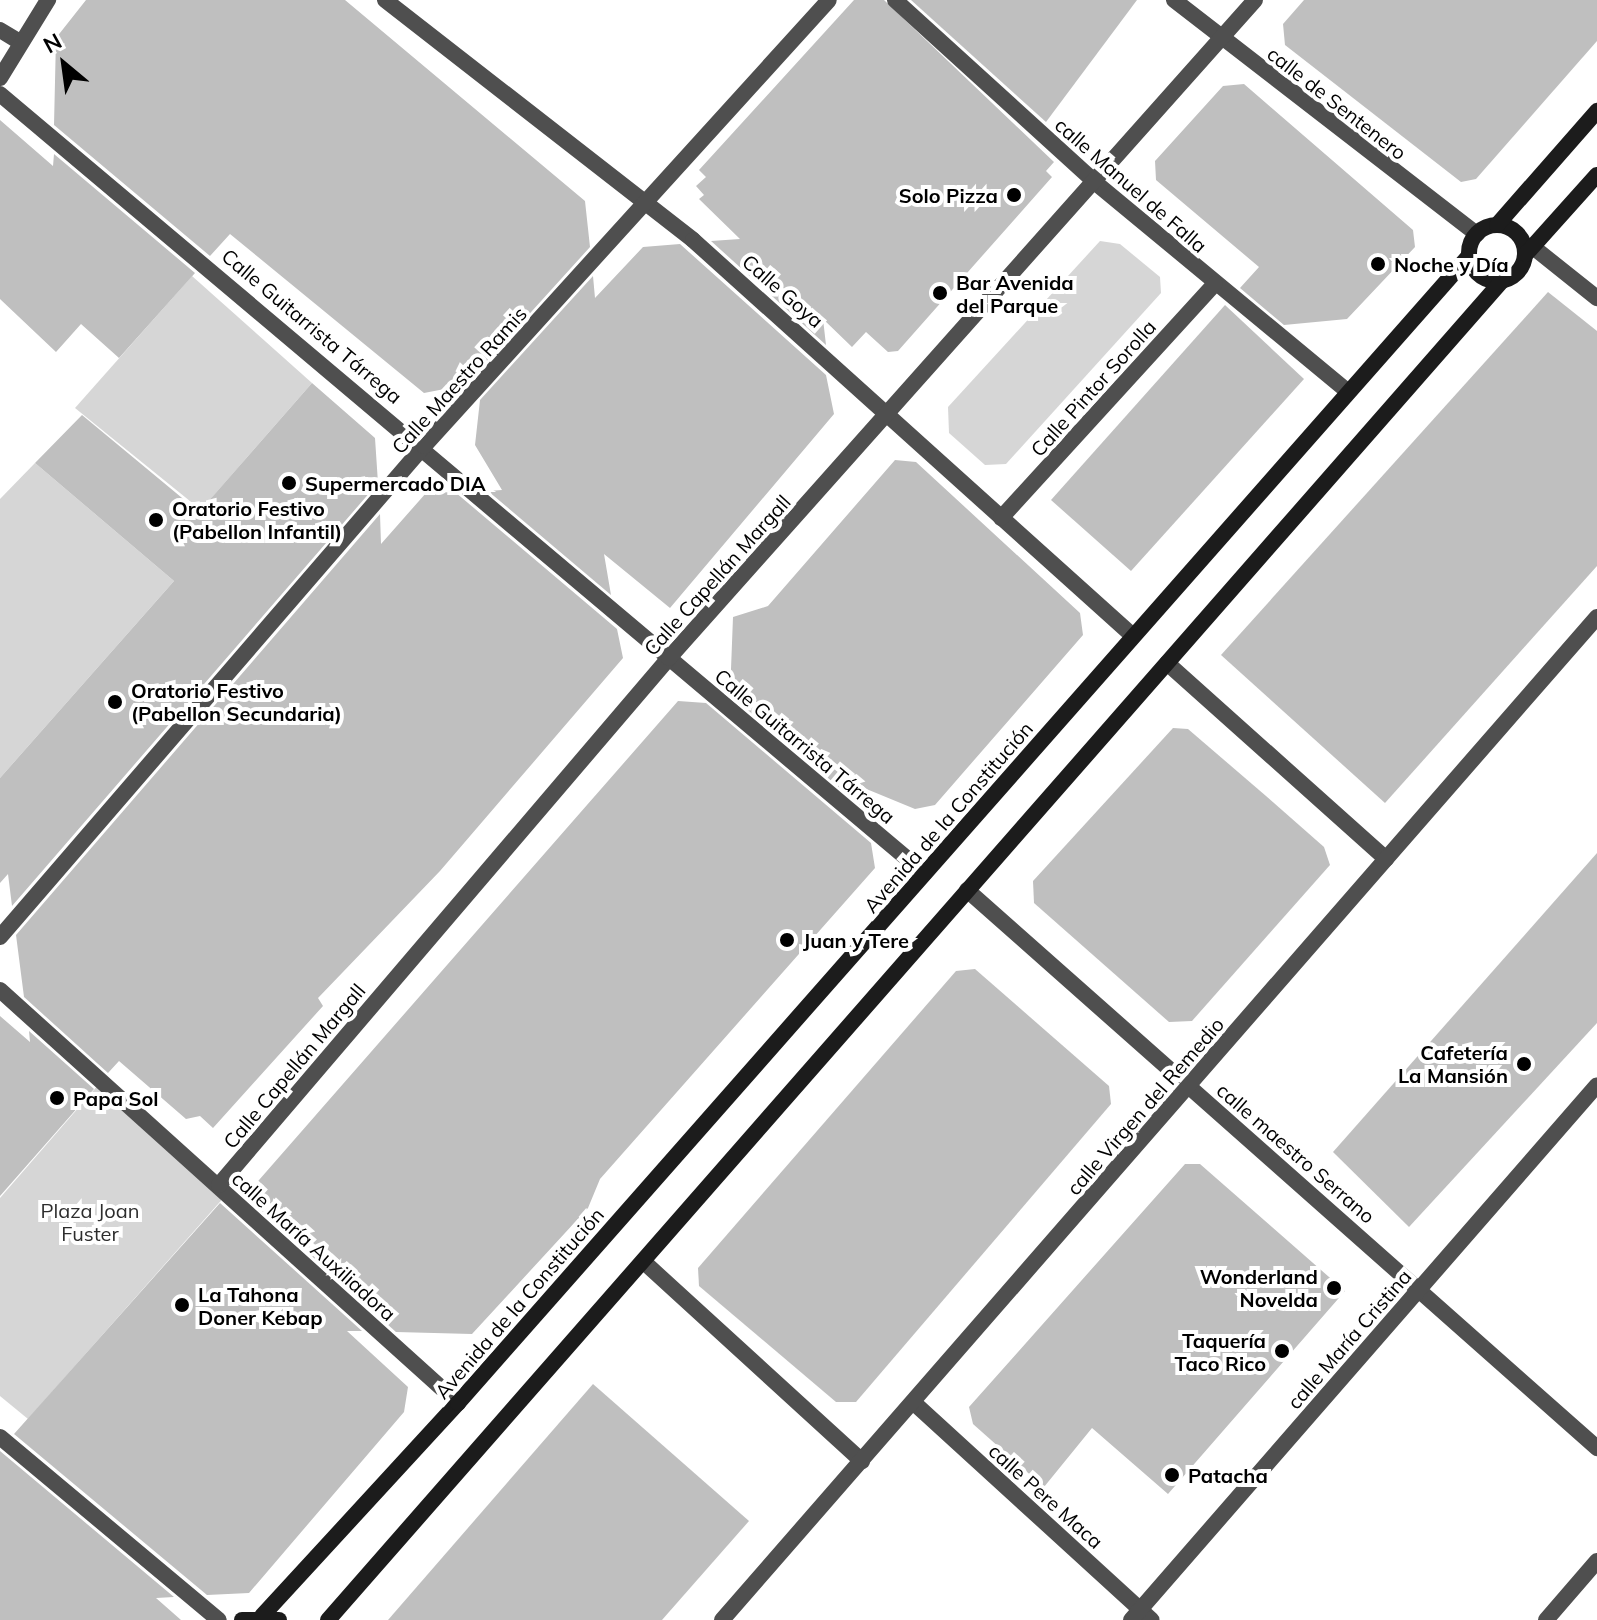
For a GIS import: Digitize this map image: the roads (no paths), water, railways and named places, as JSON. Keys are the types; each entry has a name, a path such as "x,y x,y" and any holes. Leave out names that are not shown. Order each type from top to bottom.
{"street":[{"path":"0,78 18,41 48,0"},
{"name":"Calle Goya","path":"385,0 646,205 891,411 1001,518 1133,636"},
{"name":"Calle Maestro Ramis","path":"0,937 424,446 829,0"},
{"name":"calle Manuel de Falla","path":"895,0 1097,184 1348,392"},
{"name":"calle de Sentenero","path":"1174,0 1477,234"},
{"name":"Calle Capellán Margall","path":"219,1185 669,658 1097,184 1255,0"},
{"path":"0,30 18,41"},
{"name":"Calle Guitarrista Tárrega","path":"0,94 424,446 924,873"},
{"path":"1502,281 1480,276 1469,256 1477,234 1497,225 1597,111"},
{"path":"328,1620 645,1263 967,890 1502,281 1519,272 1529,251 1597,175"},
{"path":"1497,225 1514,231 1529,251 1597,298"},
{"name":"Avenida de la Constitución","path":"262,1616 458,1403 1469,256"},
{"name":"Calle Pintor Sorolla","path":"1001,518 1215,284"},
{"name":"calle Virgen del Remedio","path":"722,1620 1597,617"},
{"path":"1167,663 1386,859"},
{"name":"calle maestro Serrano","path":"967,890 1421,1287 1597,1448"},
{"name":"calle María Auxiliadora","path":"0,990 458,1403"},
{"name":"calle María Cristina","path":"1141,1616 1597,1085"},
{"path":"645,1263 862,1461"},
{"name":"calle Pere Maca","path":"913,1402 1141,1616"},
{"path":"0,1437 219,1620"},
{"path":"1546,1620 1597,1561"},
{"path":"242,1620 262,1616 279,1620"}],"place":[{"name":"Solo Pizza","path":"1014,195"},
{"name":"Noche y Día","path":"1378,264"},
{"name":"Bar Avenida del Parque","path":"940,293"},
{"name":"Supermercado DIA","path":"289,483"},
{"name":"Oratorio Festivo (Pabellon Infantil)","path":"156,520"},
{"name":"Oratorio Festivo (Pabellon Secundaria)","path":"115,702"},
{"name":"Juan y Tere","path":"787,940"},
{"name":"Cafetería La Mansión","path":"1524,1064"},
{"name":"Papa Sol","path":"57,1098"},
{"name":"Wonderland Novelda","path":"1334,1288"},
{"name":"La Tahona Doner Kebap","path":"182,1305"},
{"name":"Taquería Taco Rico","path":"1282,1351"},
{"name":"Patacha","path":"1172,1475"}],"park label":[{"name":"Plaza Joan Fuster","path":"90,1222"}]}
